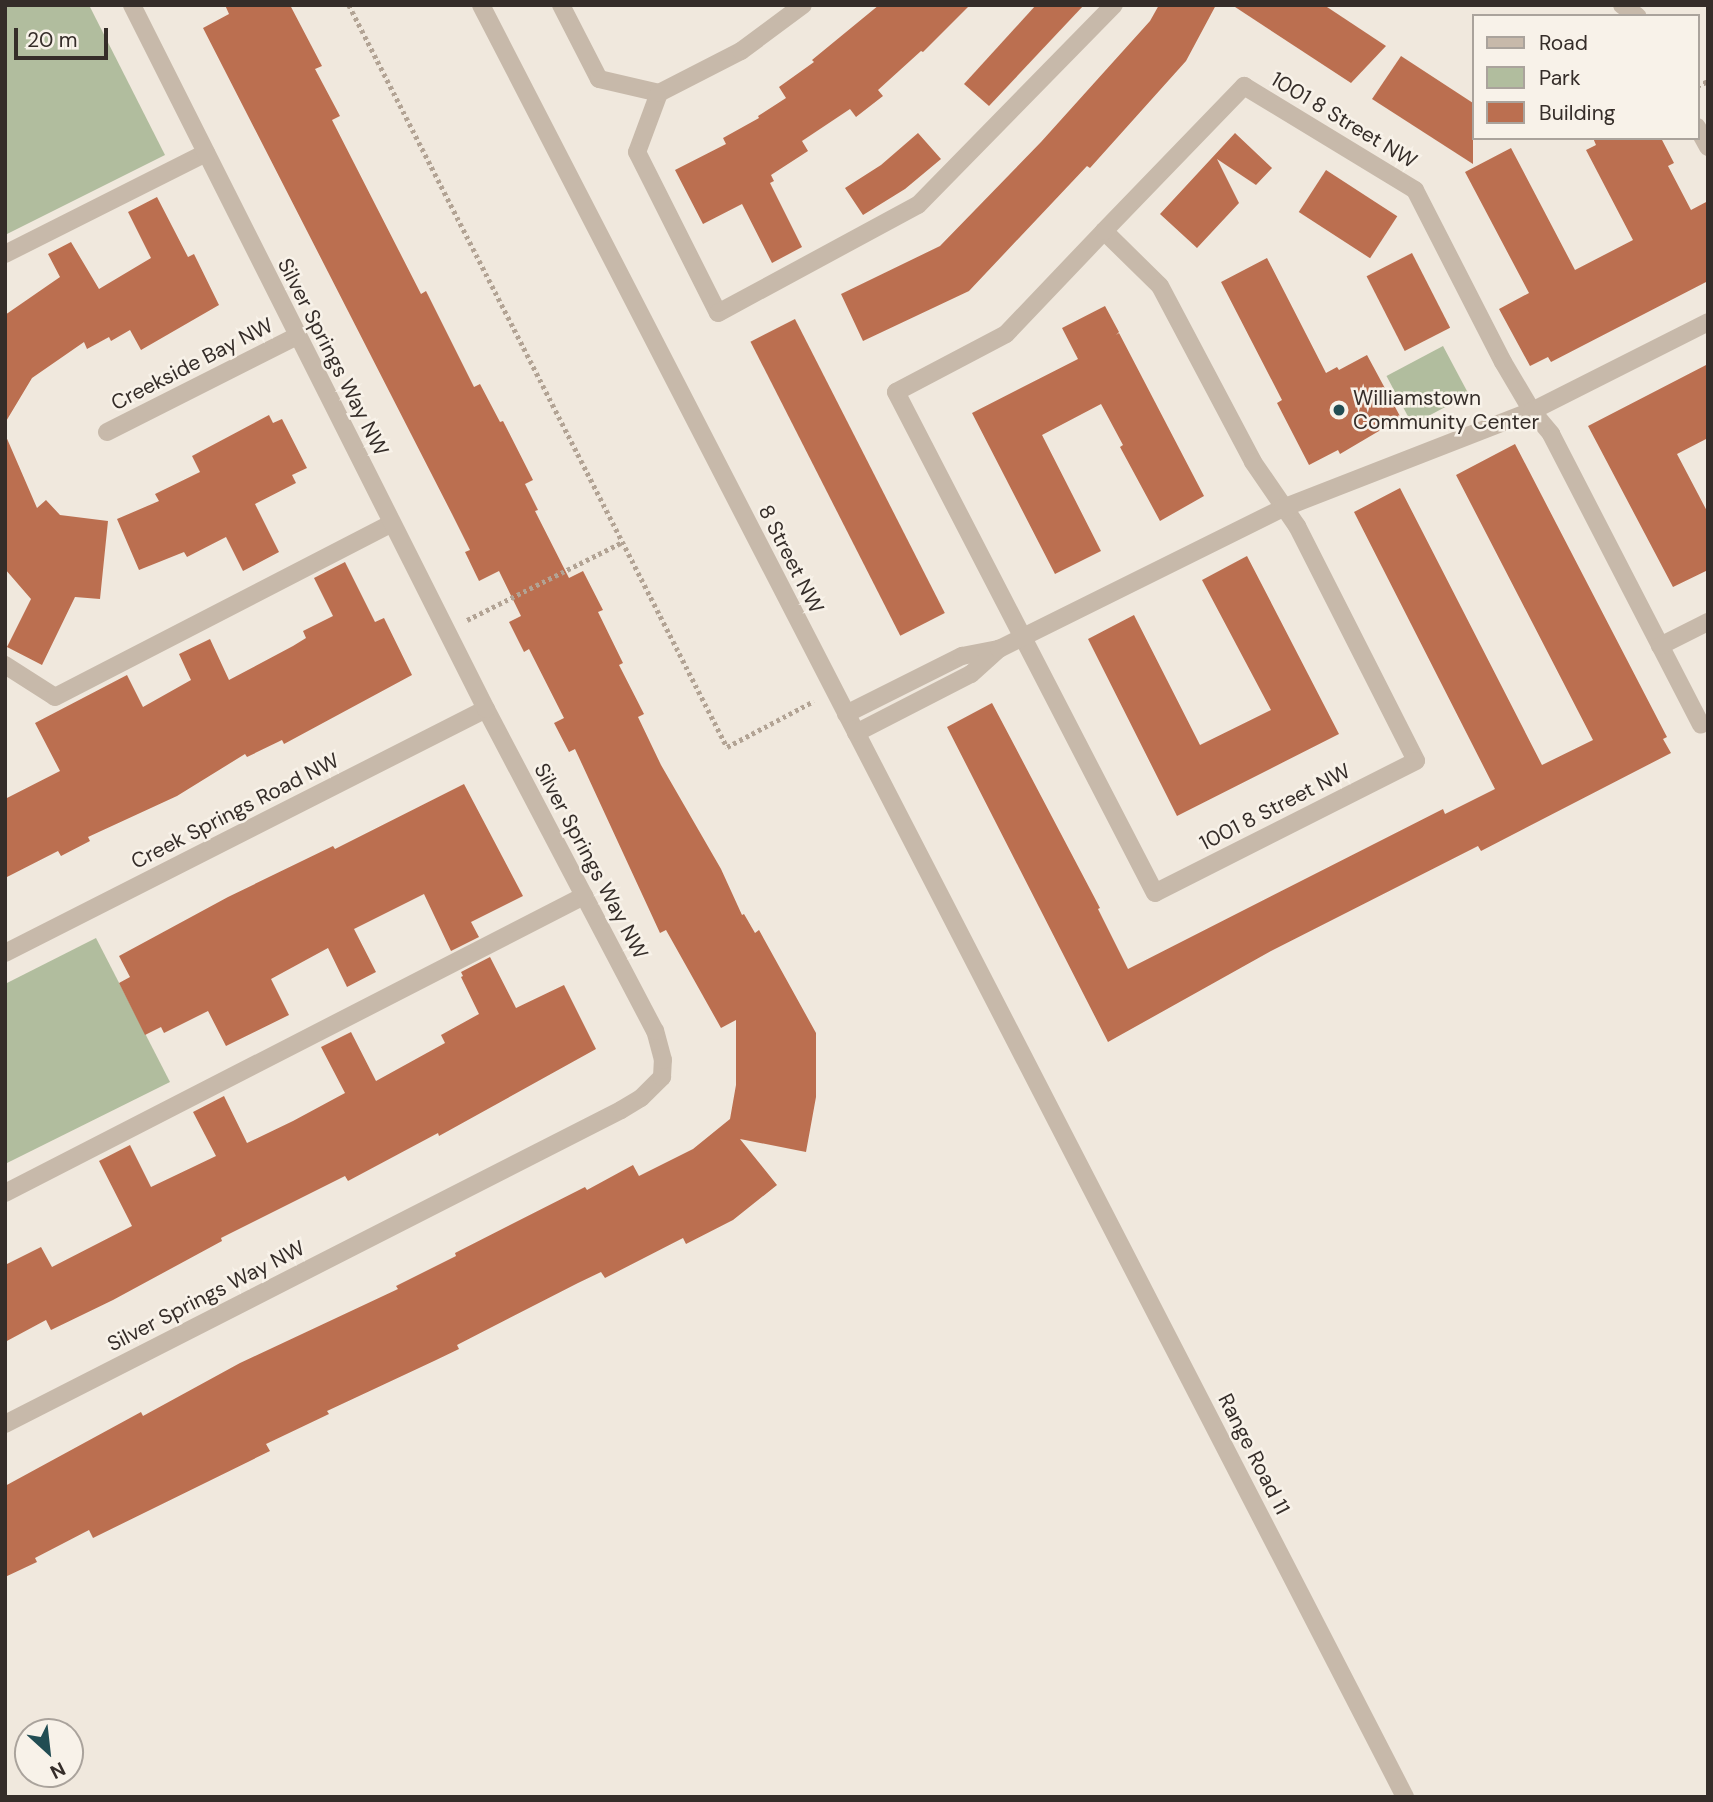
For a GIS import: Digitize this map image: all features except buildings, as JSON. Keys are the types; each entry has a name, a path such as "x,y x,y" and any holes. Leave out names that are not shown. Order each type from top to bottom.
{"street":[{"name":"Silver Springs Way NW","path":"5,1424 641,1098 662,1077 663,1060 658,1041 486,709 132,5"},
{"name":"8 Street NW","path":"481,5 1062,1133"},
{"path":"561,5 599,79 659,93 741,51 803,5"},
{"path":"659,93 637,152 718,313 918,205 1114,5"},
{"name":"1001 8 Street NW","path":"1104,231 1160,286 1253,462 1297,526 1416,761 1155,893 896,392 1006,334 1104,231 1244,86 1415,190 1503,362 1532,411 1551,434 1701,725"},
{"path":"1699,131 1708,147"},
{"path":"5,254 206,153"},
{"path":"856,733 971,674 999,649 1283,508 1532,411 1708,322"},
{"name":"Creekside Bay NW","path":"107,432 297,336"},
{"path":"5,665 55,697 392,523"},
{"path":"1660,646 1708,622"},
{"path":"846,714 962,656 999,649"},
{"name":"Creek Springs Road NW","path":"5,953 486,709"},
{"path":"5,1193 584,896"},
{"name":"Range Road 11","path":"1062,1133 1405,1797"}],"path":[{"path":"349,5 727,747 834,691"},
{"path":"470,619 623,542"}],"green space":[{"path":"5,5 89,5 165,155 5,235"},
{"path":"1443,346 1469,395 1412,425 1386,376"},
{"path":"96,938 170,1082 5,1164 5,984"}],"place":[{"name":"Williamstown Community Center","path":"1339,410"}]}
